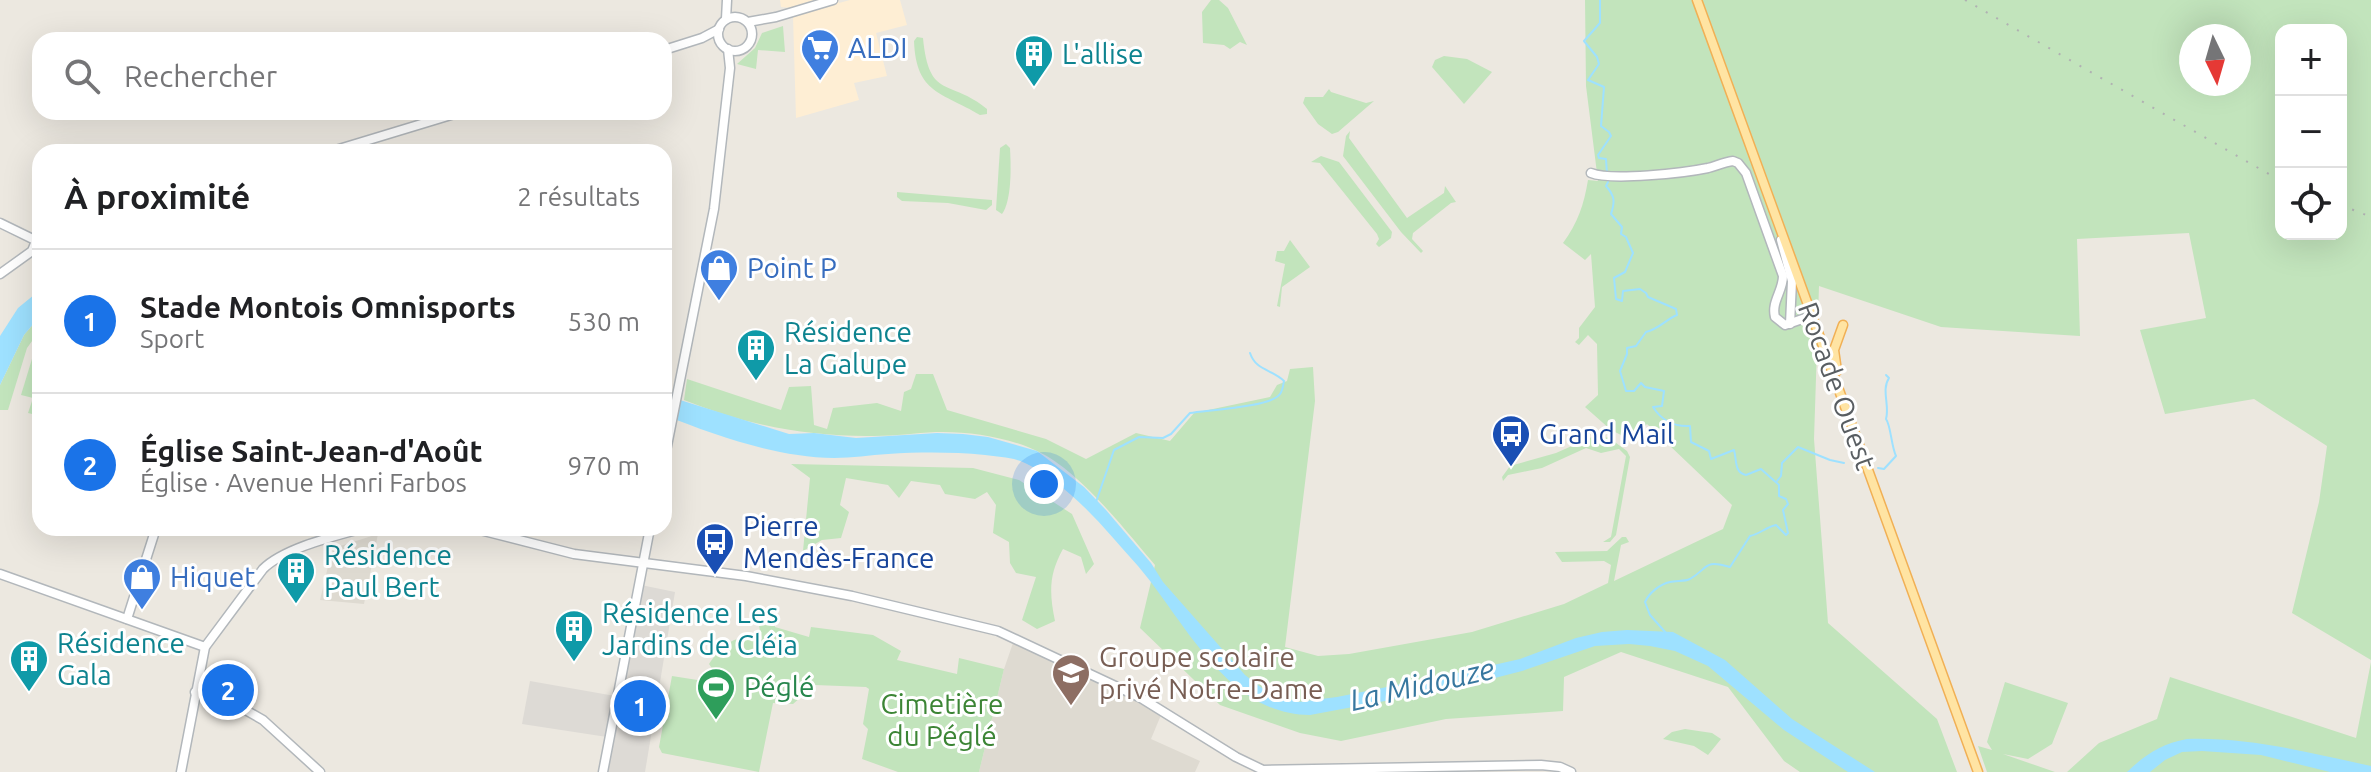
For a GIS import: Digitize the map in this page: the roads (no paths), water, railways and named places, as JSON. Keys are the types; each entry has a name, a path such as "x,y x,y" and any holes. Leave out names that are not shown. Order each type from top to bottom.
{"main road":[{"name":"Rocade Ouest","path":"1694,0 1728,100 1749,142 1978,772"},
{"path":"1843,325 1834,350 1834,360 1848,414"}],"street":[{"path":"728,0 737,17"},
{"path":"672,47 719,29 726,19 728,0"},
{"path":"726,19 737,17 748,22 833,0"},
{"path":"752,32 776,17"},
{"path":"672,421 714,209 731,67 739,50 749,44 752,32 748,22"},
{"path":"719,29 731,67"},
{"path":"702,38 739,50"},
{"path":"355,144 435,120"},
{"path":"1591,173 1615,176 1698,169 1733,161 1738,163 1746,173 1783,276 1774,307 1775,317 1780,324 1790,324 1811,316"},
{"path":"0,223 32,243"},
{"path":"1778,223 1792,276 1790,324"},
{"path":"0,274 32,248"},
{"path":"127,619 153,536"},
{"path":"181,772 205,647 273,560 341,536"},
{"path":"502,536 551,549 746,576 852,596 998,631 1138,696 1226,751 1263,770 1541,765 1571,772"},
{"path":"603,772 648,536"},
{"path":"0,574 205,647"},
{"path":"195,692 242,708 263,720 320,772"}],"water":[{"path":"32,297 32,326 24,335 0,385 0,336 18,308"},
{"name":"La Midouze","path":"672,397 789,434 814,433 856,438 963,434 988,437 1037,451 1084,487 1106,510 1163,582 1245,675 1267,692 1298,702 1337,697 1520,659 1576,638 1602,632 1673,632 1725,660 1792,719 1875,772 1848,772 1784,730 1708,666 1675,651 1650,646 1595,646 1522,671 1460,687 1310,715 1281,711 1255,699 1231,682 1210,661 1138,566 1097,520 1064,489 1030,466 1017,460 961,453 812,457 726,438 672,418"},
{"path":"2187,739 2280,747 2371,766 2371,772 2330,772 2261,755 2202,751 2182,752 2150,772 2127,772 2154,751"}],"waterway":[{"path":"1600,0 1600,23 1584,41 1599,64 1588,80 1604,87 1601,126 1611,136 1598,155 1606,159 1607,174"},
{"path":"1608,182 1606,186 1613,199 1611,214 1622,227 1621,234 1626,237 1633,253 1625,272 1614,278 1616,299 1622,301 1623,291 1640,289 1648,297 1676,309 1677,315 1646,332 1636,346 1627,348 1620,371 1626,391 1634,391 1641,383 1645,387 1664,391 1662,406 1653,407 1660,416 1674,424 1690,426 1691,442 1709,451 1711,459 1734,450 1739,471 1746,475 1761,469 1779,485 1779,496 1786,499 1788,504 1783,510 1786,535 1776,525 1769,527 1750,536 1730,567 1710,564 1690,579 1666,583 1652,592 1645,602 1650,615 1666,633"},
{"path":"1096,502 1114,450 1139,437 1163,438 1171,434 1190,413 1252,405 1280,394 1284,381 1260,367 1250,353"},
{"path":"1878,468 1884,469 1896,456 1886,419 1889,378 1886,375"},
{"path":"1777,481 1781,476 1782,463 1798,447 1844,463"}],"railway":[{"path":"1965,0 2275,178"},
{"path":"2347,207 2371,217"}],"place":[{"name":"ALDI","path":"820,82"},
{"name":"L'allise","path":"1034,88"},
{"name":"Point P","path":"719,302"},
{"name":"Résidence La Galupe","path":"756,382"},
{"name":"Grand Mail","path":"1511,468"},
{"name":"Pierre Mendès-France","path":"715,576"},
{"name":"Résidence Paul Bert","path":"296,605"},
{"name":"Hiquet","path":"142,611"},
{"name":"Résidence Les Jardins de Cléia","path":"574,663"},
{"name":"Église Saint-Jean-d'Août","path":"228,690"},
{"name":"Résidence Gala","path":"29,693"},
{"name":"Stade Montois Omnisports","path":"640,706"},
{"name":"Groupe scolaire privé Notre-Dame","path":"1071,707"},
{"name":"Péglé","path":"716,721"}],"park label":[{"name":"Cimetière du Péglé","path":"942,720"}]}
